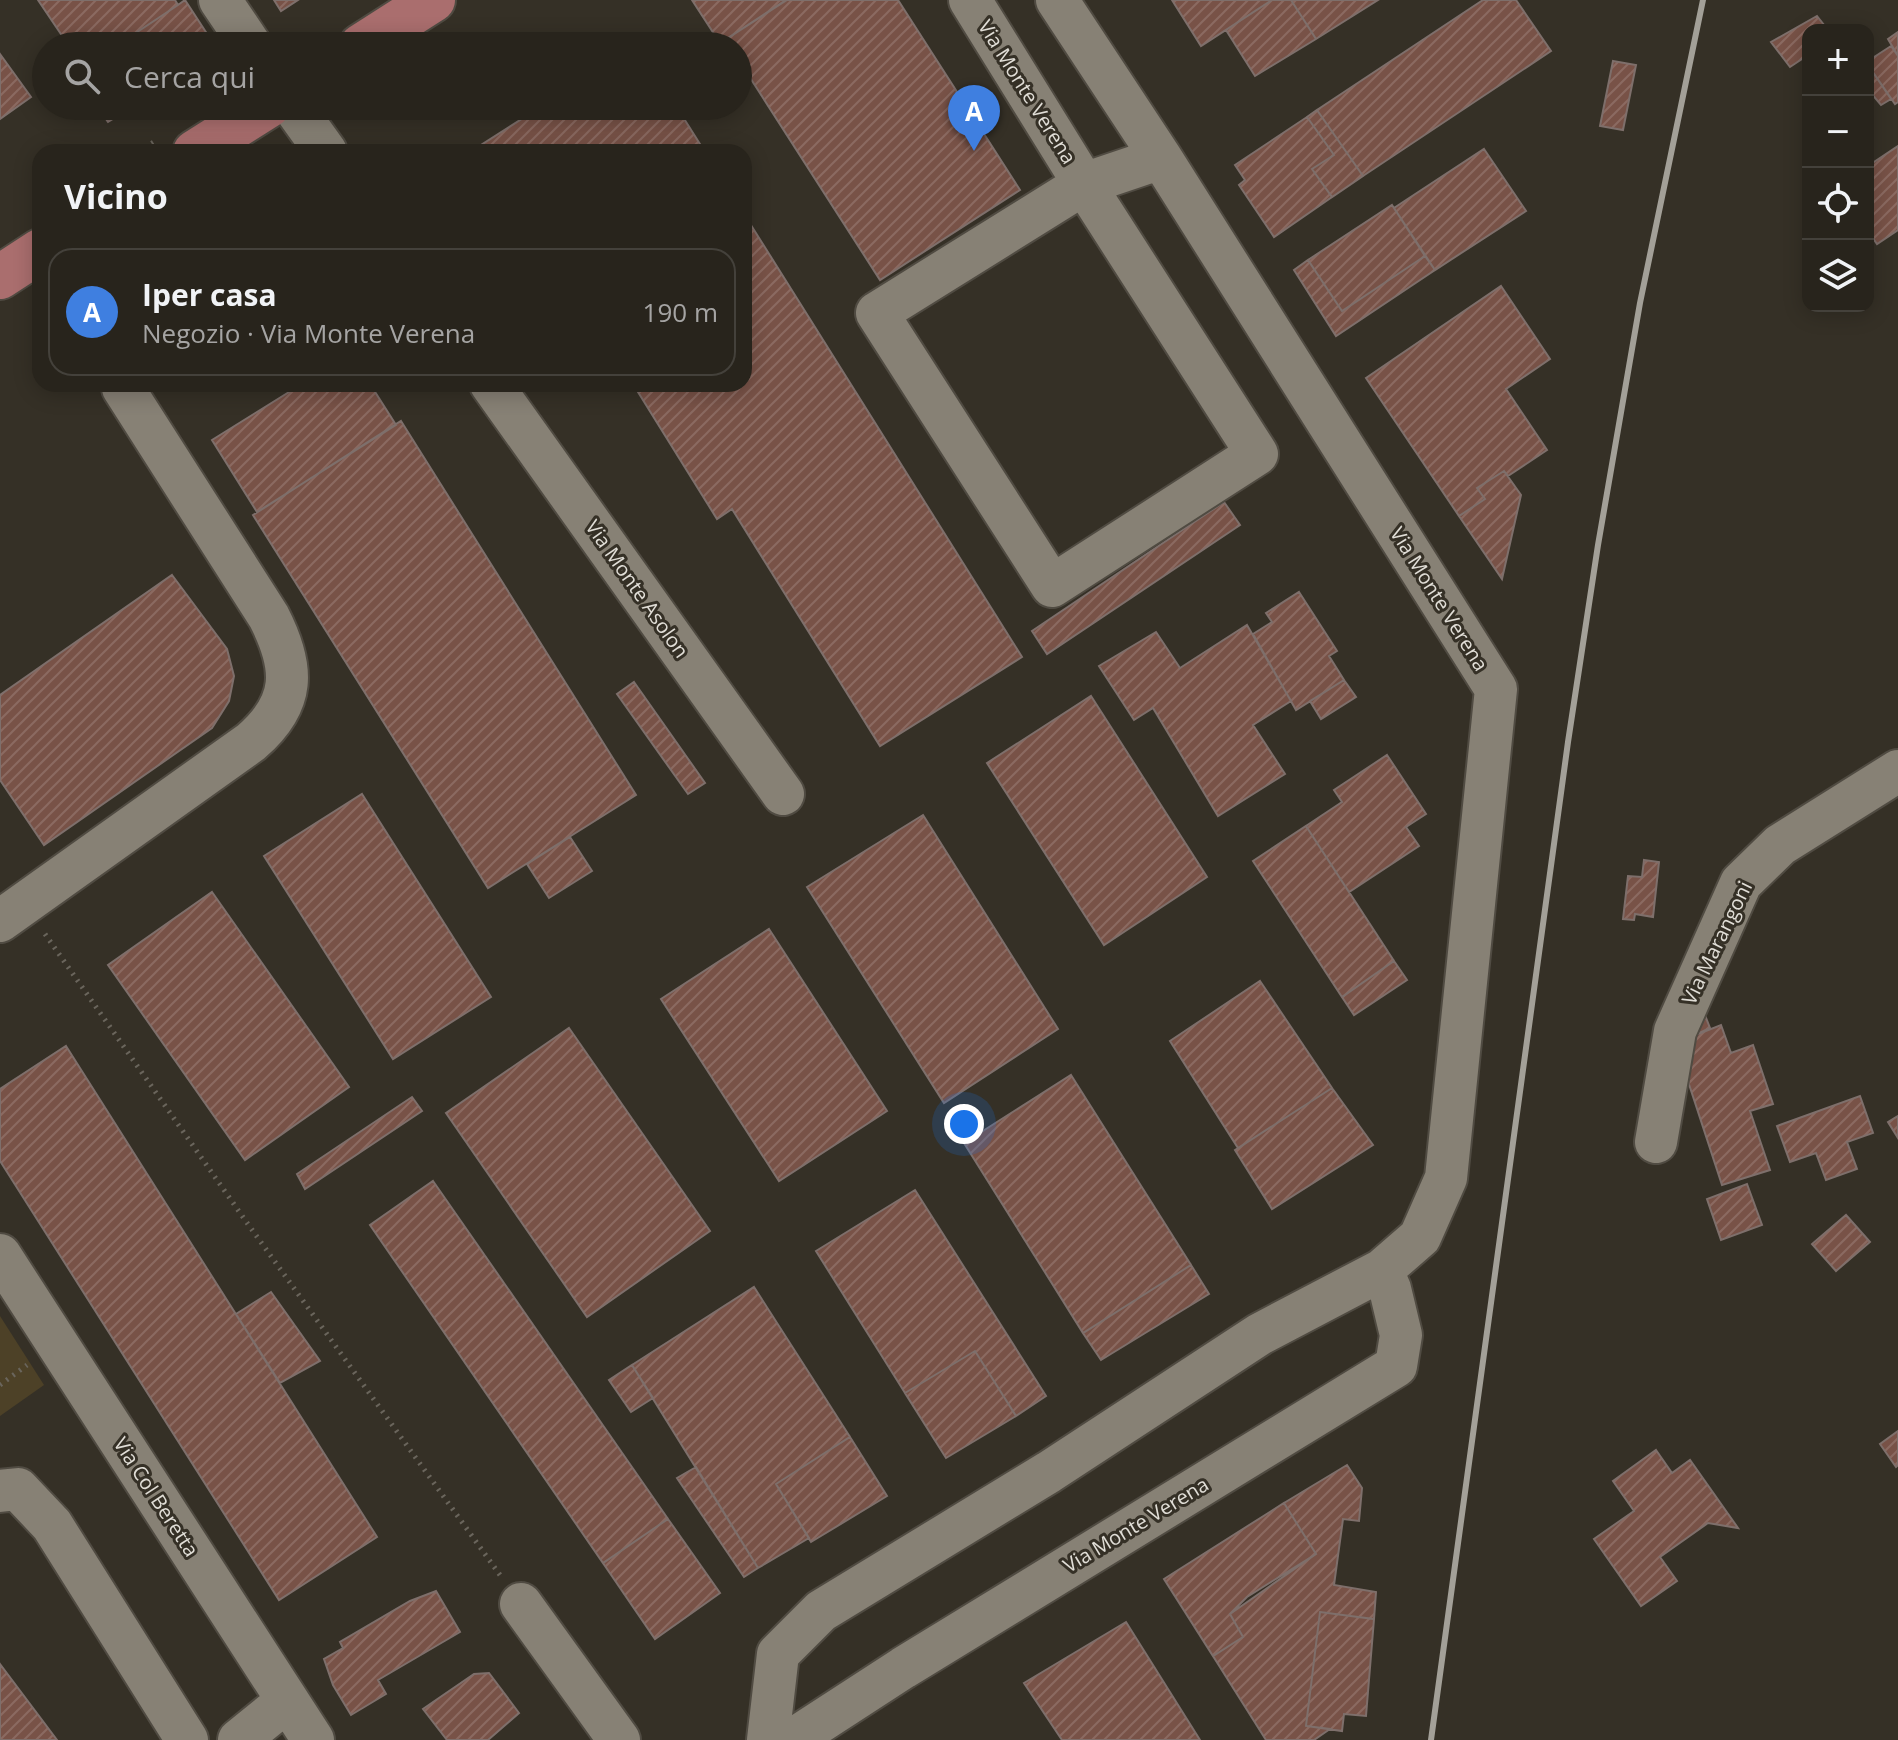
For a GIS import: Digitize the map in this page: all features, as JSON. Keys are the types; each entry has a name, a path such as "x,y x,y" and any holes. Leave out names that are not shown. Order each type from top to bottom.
{"main road":[{"path":"383,32 433,0"},
{"path":"208,144 246,120"},
{"path":"0,277 32,256"}],"street":[{"path":"220,0 242,32"},
{"name":"Via Monte Verena","path":"970,0 1084,184 1257,454 1052,586 877,313 1084,184 1161,158"},
{"name":"Via Monte Verena","path":"768,1740 778,1654 821,1611 1049,1472 1260,1334 1382,1270 1420,1237 1446,1178 1496,689 1161,158 1057,0"},
{"path":"303,120 320,144"},
{"path":"12,912 251,742 277,715 285,695 286,658 269,617 126,392"},
{"name":"Via Monte Asolon","path":"497,392 783,794"},
{"name":"Via Marangoni","path":"1656,1142 1675,1031 1741,883 1780,845 1898,771"},
{"name":"Via Col Beretta","path":"0,1255 313,1740"},
{"name":"Via Monte Verena","path":"792,1740 903,1668 1396,1366 1401,1335 1382,1270"},
{"path":"0,1491 18,1489 52,1525 187,1740"},
{"path":"521,1604 619,1740"},
{"path":"239,1740 287,1701"}],"path":[{"path":"12,912 245,1220 521,1604"}],"shaded area":[{"path":"0,1316 44,1385 0,1416"}],"building":[{"path":"38,0 175,0 178,5 137,32 60,32"},
{"path":"185,0 206,32 137,32"},
{"path":"274,0 298,0 281,11"},
{"path":"692,0 786,0 737,32 713,32"},
{"path":"787,0 898,0 1020,190 880,280 752,81 752,32 737,32"},
{"path":"1172,0 1272,0 1201,46"},
{"path":"1272,0 1291,0 1316,39 1255,76 1226,30"},
{"path":"1291,0 1378,0 1316,39"},
{"path":"1483,0 1516,0 1551,51 1363,176 1317,110"},
{"path":"1817,16 1823,24 1803,24"},
{"path":"1802,24 1802,59 1790,67 1771,42"},
{"path":"1898,32 1898,56 1888,39"},
{"path":"1891,46 1898,56 1898,102 1895,104 1874,74 1874,57"},
{"path":"0,54 31,97 0,119"},
{"path":"1613,61 1636,65 1623,130 1600,126"},
{"path":"1874,74 1891,99 1881,105 1874,97"},
{"path":"1317,110 1363,176 1332,197 1312,169 1334,155 1307,117"},
{"path":"1307,117 1334,155 1312,169 1332,197 1274,237 1239,185 1245,180 1235,165"},
{"path":"520,120 685,120 700,144 483,144"},
{"path":"1898,146 1898,230 1877,244 1874,240 1874,162"},
{"path":"1484,149 1526,211 1435,270 1394,208"},
{"path":"1392,205 1425,256 1342,311 1308,260"},
{"path":"752,227 1022,657 880,746 732,509 717,519 638,392 752,392"},
{"path":"1425,256 1435,270 1336,336 1294,270 1308,260 1342,311"},
{"path":"1501,286 1550,359 1506,389 1547,450 1508,476 1504,471 1477,488 1485,499 1459,516 1366,378"},
{"path":"289,392 375,392 396,425 257,512 212,440"},
{"path":"401,421 636,795 488,888 253,515"},
{"path":"1504,471 1521,495 1502,579 1459,516 1485,499 1477,488"},
{"path":"1224,502 1240,525 1047,654 1032,631"},
{"path":"172,575 227,649 234,676 229,701 212,728 44,845 0,780 0,695"},
{"path":"1299,592 1337,651 1329,656 1344,680 1296,710 1253,634 1272,622 1266,613"},
{"path":"1247,625 1291,701 1253,725 1285,774 1218,816 1153,708 1134,720 1099,666 1156,632 1180,668"},
{"path":"1344,680 1356,697 1321,719 1310,701"},
{"path":"634,682 705,783 688,794 617,694"},
{"path":"1091,696 1207,877 1104,945 987,763"},
{"path":"1387,755 1426,814 1406,827 1419,846 1349,892 1306,826 1342,802 1334,790"},
{"path":"362,794 491,997 393,1059 264,856"},
{"path":"923,815 1058,1029 944,1103 807,887"},
{"path":"1306,826 1394,961 1342,997 1253,861"},
{"path":"570,837 592,871 549,898 527,864"},
{"path":"1644,860 1659,862 1653,917 1635,914 1634,920 1623,919 1628,876 1642,877"},
{"path":"212,892 349,1087 245,1160 108,965"},
{"path":"769,929 887,1111 779,1181 661,999"},
{"path":"1394,961 1407,980 1354,1015 1342,997"},
{"path":"1260,981 1332,1088 1238,1148 1170,1041"},
{"path":"1699,1000 1710,1028 1693,1036"},
{"path":"1721,1025 1731,1053 1753,1045 1773,1104 1750,1111 1770,1170 1722,1185 1683,1066 1693,1036"},
{"path":"569,1028 710,1231 587,1317 446,1113"},
{"path":"66,1046 377,1537 279,1600 0,1161 0,1089"},
{"path":"1071,1075 1191,1265 1083,1333 964,1143"},
{"path":"1332,1088 1373,1145 1272,1209 1235,1150"},
{"path":"1860,1096 1873,1133 1847,1142 1857,1169 1826,1180 1816,1153 1790,1162 1777,1126"},
{"path":"412,1097 422,1111 305,1189 297,1174"},
{"path":"1898,1116 1898,1138 1888,1122"},
{"path":"433,1181 668,1519 603,1563 370,1225"},
{"path":"1747,1184 1762,1225 1721,1240 1707,1199"},
{"path":"915,1190 1046,1396 1016,1416 975,1351 905,1393 816,1251"},
{"path":"1846,1215 1870,1242 1836,1271 1812,1244"},
{"path":"1191,1265 1209,1294 1101,1360 1083,1333"},
{"path":"754,1287 850,1437 776,1484 809,1538 758,1568 632,1365"},
{"path":"271,1292 320,1361 280,1383 236,1314"},
{"path":"975,1351 1016,1416 946,1458 905,1393"},
{"path":"632,1365 653,1398 631,1412 609,1380"},
{"path":"1898,1431 1898,1465 1896,1467 1880,1444"},
{"path":"850,1437 887,1496 811,1542 776,1484"},
{"path":"1656,1450 1672,1473 1690,1460 1738,1528 1708,1523 1660,1557 1677,1581 1641,1606 1594,1539 1634,1511 1613,1481"},
{"path":"1347,1465 1362,1488 1359,1521 1343,1519 1334,1585 1376,1592 1374,1619 1320,1612 1306,1726 1330,1729 1314,1740 1266,1740 1213,1656 1243,1637 1230,1614 1316,1554 1284,1503"},
{"path":"696,1467 758,1568 744,1577 677,1478"},
{"path":"1284,1503 1316,1554 1247,1597 1230,1614 1243,1637 1213,1656 1164,1579"},
{"path":"668,1519 720,1593 655,1639 603,1563"},
{"path":"436,1591 460,1632 378,1680 386,1694 351,1715 333,1685 324,1659 343,1648 340,1642 410,1601"},
{"path":"1320,1612 1374,1619 1366,1716 1344,1714 1342,1731 1306,1726"},
{"path":"1126,1622 1200,1740 1062,1740 1024,1683"},
{"path":"0,1664 57,1740 0,1740"},
{"path":"489,1673 519,1713 488,1740 447,1740 423,1709 474,1674"}],"railway":[{"path":"1431,1740 1568,742 1598,545 1640,303 1703,0"}],"place":[{"name":"Iper casa","path":"974,151"}]}
